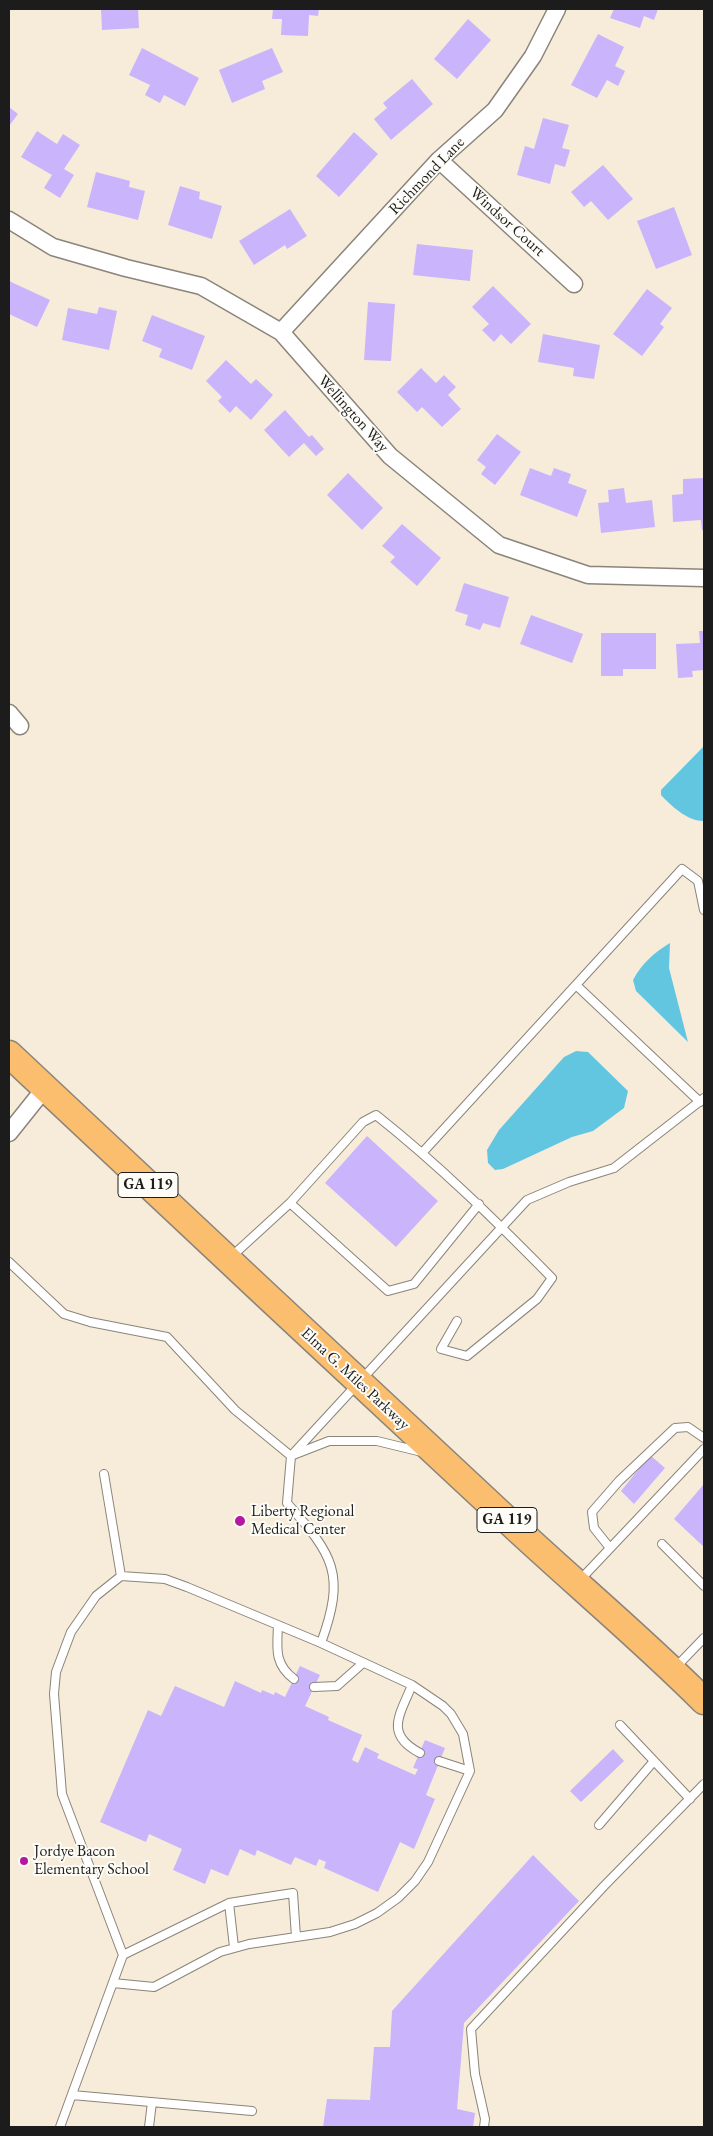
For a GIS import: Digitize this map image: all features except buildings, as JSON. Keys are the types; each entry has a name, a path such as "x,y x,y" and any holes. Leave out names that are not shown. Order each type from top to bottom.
{"main road":[{"name":"Elma G. Miles Parkway","path":"9,1054 358,1383 576,1584 674,1670 704,1701"}],"street":[{"name":"Richmond Lane","path":"281,332 439,160 495,110 533,56 557,9"},
{"name":"Windsor Court","path":"439,160 574,284"},
{"name":"Wellington Way","path":"9,220 53,247 126,268 201,286 281,332 390,456 499,545 588,575 704,578"},
{"path":"9,713 20,726"},
{"path":"9,1133 45,1088"}],"lane":[{"path":"423,1152 682,869 698,880 704,910"},
{"path":"320,1644 334,1600 331,1569 317,1537 287,1503 291,1456 527,1200 569,1182 614,1168 702,1100 576,985"},
{"path":"228,1260 290,1203 363,1122 376,1115 423,1152 479,1204 552,1278 537,1299 467,1356 441,1349 456,1321"},
{"path":"290,1203 388,1290 414,1284 479,1204"},
{"path":"9,1262 64,1314 90,1322 167,1337 235,1410 291,1456"},
{"path":"610,1548 594,1528 592,1512 619,1481 675,1428 688,1427 704,1438"},
{"path":"291,1456 329,1440 377,1441 438,1456"},
{"path":"576,1584 704,1449"},
{"path":"104,1474 121,1576"},
{"path":"662,1544 704,1586"},
{"path":"60,2127 123,1955 62,1794 54,1694 56,1672 71,1632 96,1596 121,1576 165,1579 412,1685 443,1706 454,1718 467,1747 470,1771 428,1862 415,1881 398,1898 377,1913 355,1924 330,1932 234,1947 209,1957 154,1987 113,1983"},
{"path":"278,1626 279,1663 283,1670 294,1679"},
{"path":"674,1670 704,1638"},
{"path":"314,1687 337,1686 343,1683 364,1663"},
{"path":"412,1685 397,1727 401,1740 420,1752"},
{"path":"620,1725 690,1799"},
{"path":"439,1761 470,1771"},
{"path":"598,1825 654,1761"},
{"path":"484,2127 485,2119 475,2074 471,2029 604,1886 704,1784"},
{"path":"123,1955 229,1903 292,1892 296,1937"},
{"path":"229,1903 234,1947"},
{"path":"72,2095 252,2111"},
{"path":"149,2127 152,2102"}],"water":[{"path":"704,746 704,821 698,821 686,816 670,804 661,795 661,790"},
{"path":"670,943 669,968 688,1042 636,991 633,980 640,968 649,959"},
{"path":"576,1051 588,1052 628,1091 624,1108 593,1131 572,1137 503,1169 495,1170 488,1163 487,1150 499,1130 564,1057"}],"place":[{"name":"Liberty Regional Medical Center","path":"240,1521"},
{"name":"Jordye Bacon Elementary School","path":"24,1861"}]}
